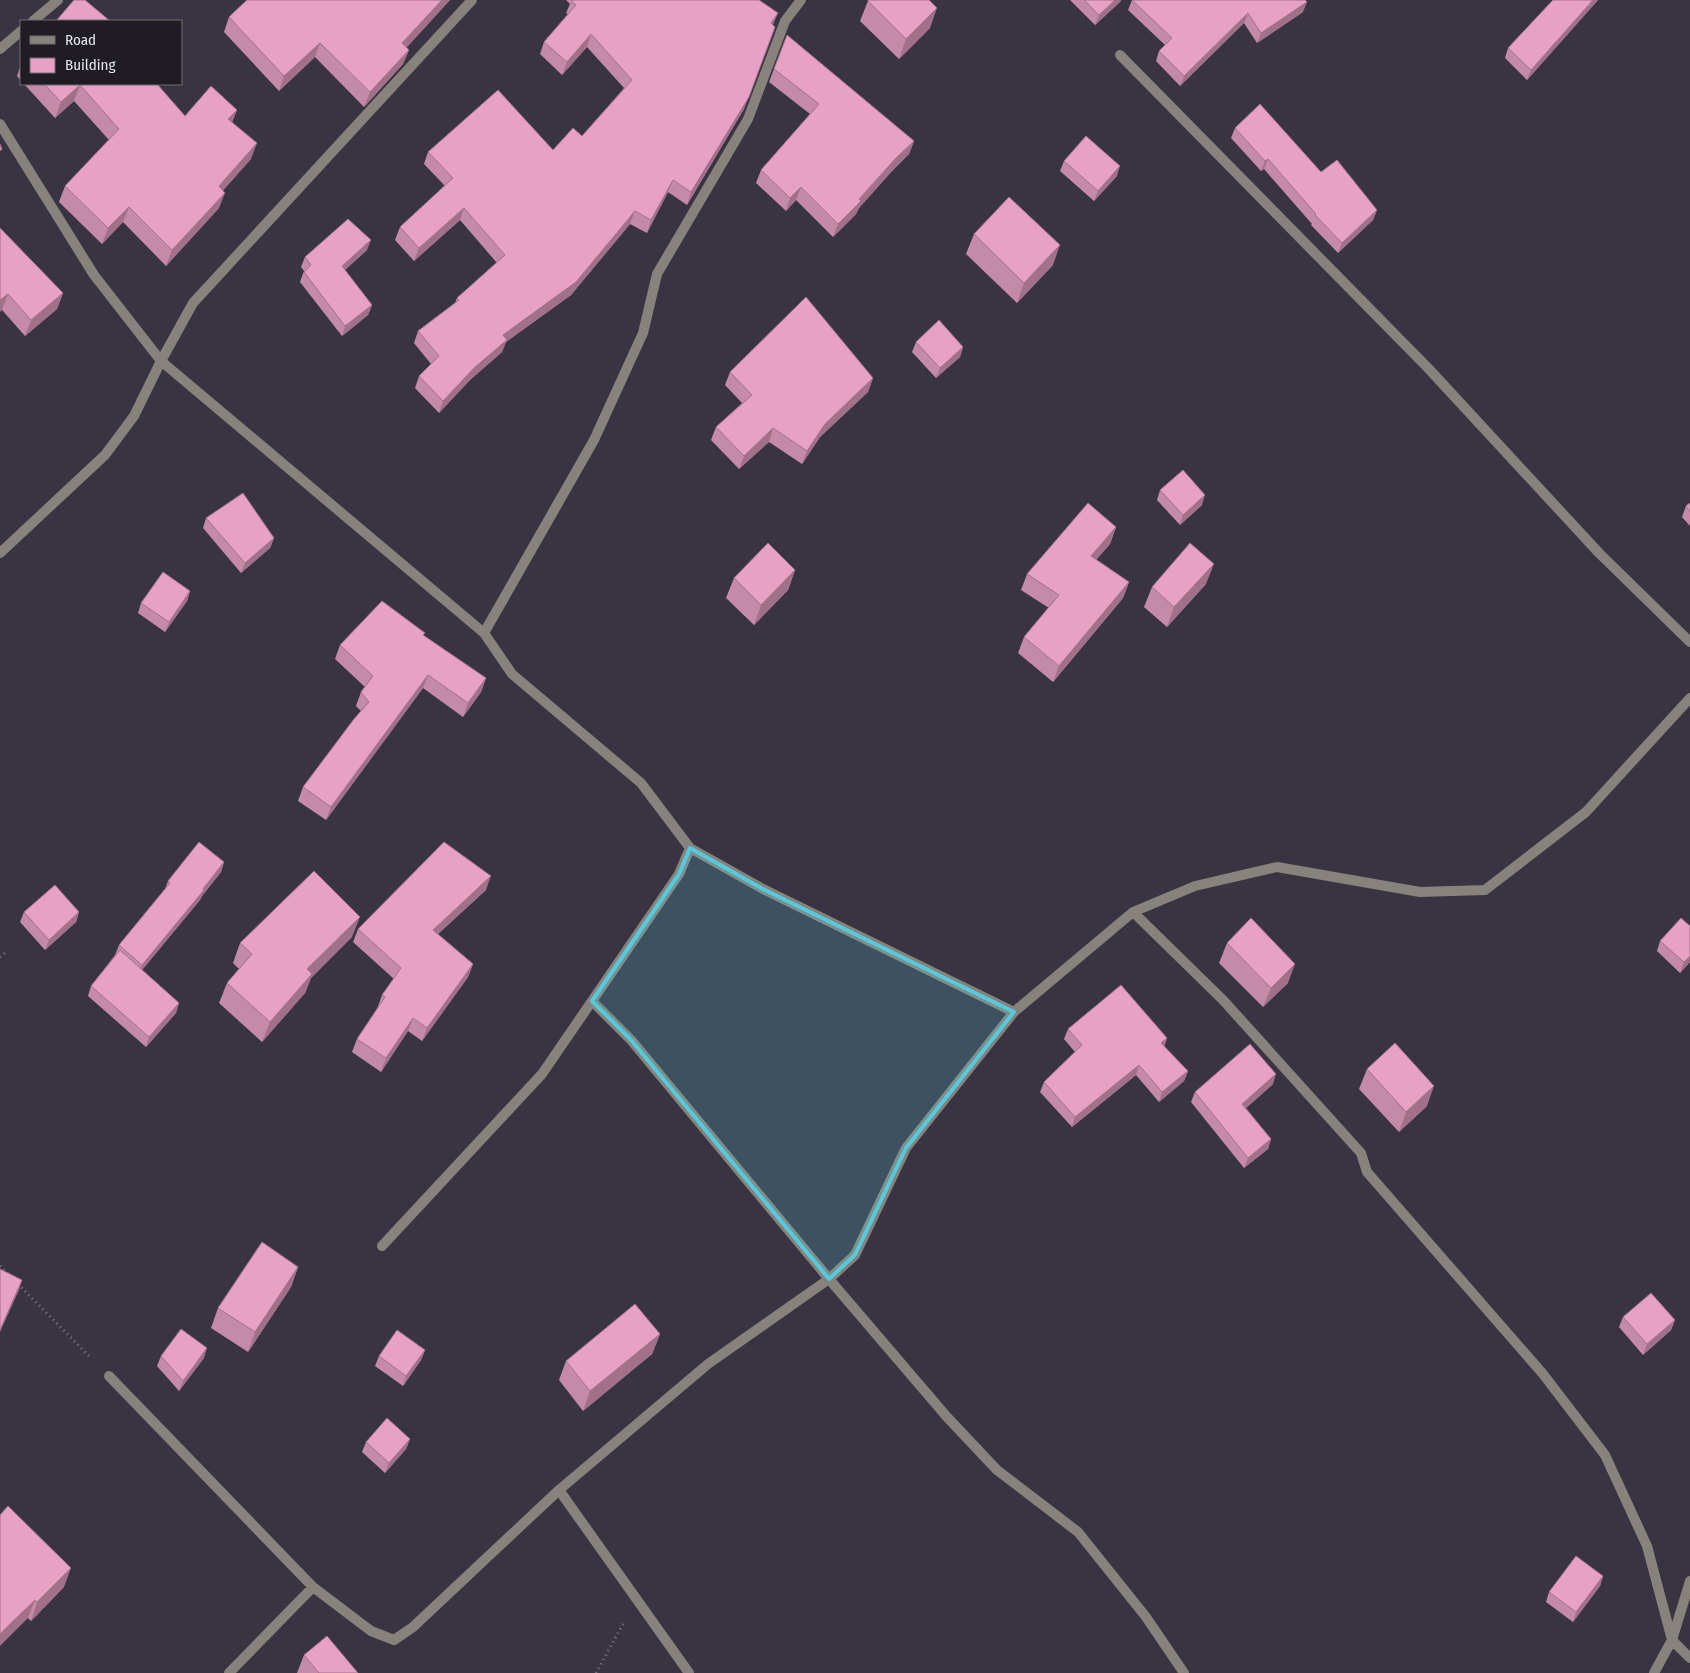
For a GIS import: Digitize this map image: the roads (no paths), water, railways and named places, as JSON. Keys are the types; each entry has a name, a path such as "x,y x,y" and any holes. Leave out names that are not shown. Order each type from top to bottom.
{"street":[{"path":"34,20 58,0"},
{"path":"0,553 105,455 134,416 161,361 193,303 472,0"},
{"path":"484,633 594,440 643,332 657,274 748,119 781,18 801,0"},
{"path":"0,49 20,32"},
{"path":"1120,55 1428,368 1599,553 1690,642"},
{"path":"0,124 94,274 161,361 484,633 512,674 641,783 690,848 763,889 1014,1012"},
{"path":"109,1376 313,1587 371,1631 394,1640 412,1627 559,1490 708,1364 829,1279 855,1255 906,1148 1014,1012 1133,912 1195,886 1276,868 1420,892 1485,890 1586,812 1690,698"},
{"path":"382,1246 542,1074 679,874 690,848"},
{"path":"1133,912 1223,1000 1361,1153 1367,1172 1543,1374 1605,1455 1647,1546 1672,1640 1690,1658"},
{"path":"592,1001 631,1040 829,1279 948,1417 997,1470 1078,1532 1146,1617 1184,1673"},
{"path":"559,1490 689,1673"},
{"path":"1654,1673 1672,1640 1690,1581"},
{"path":"229,1673 313,1587"}]}
